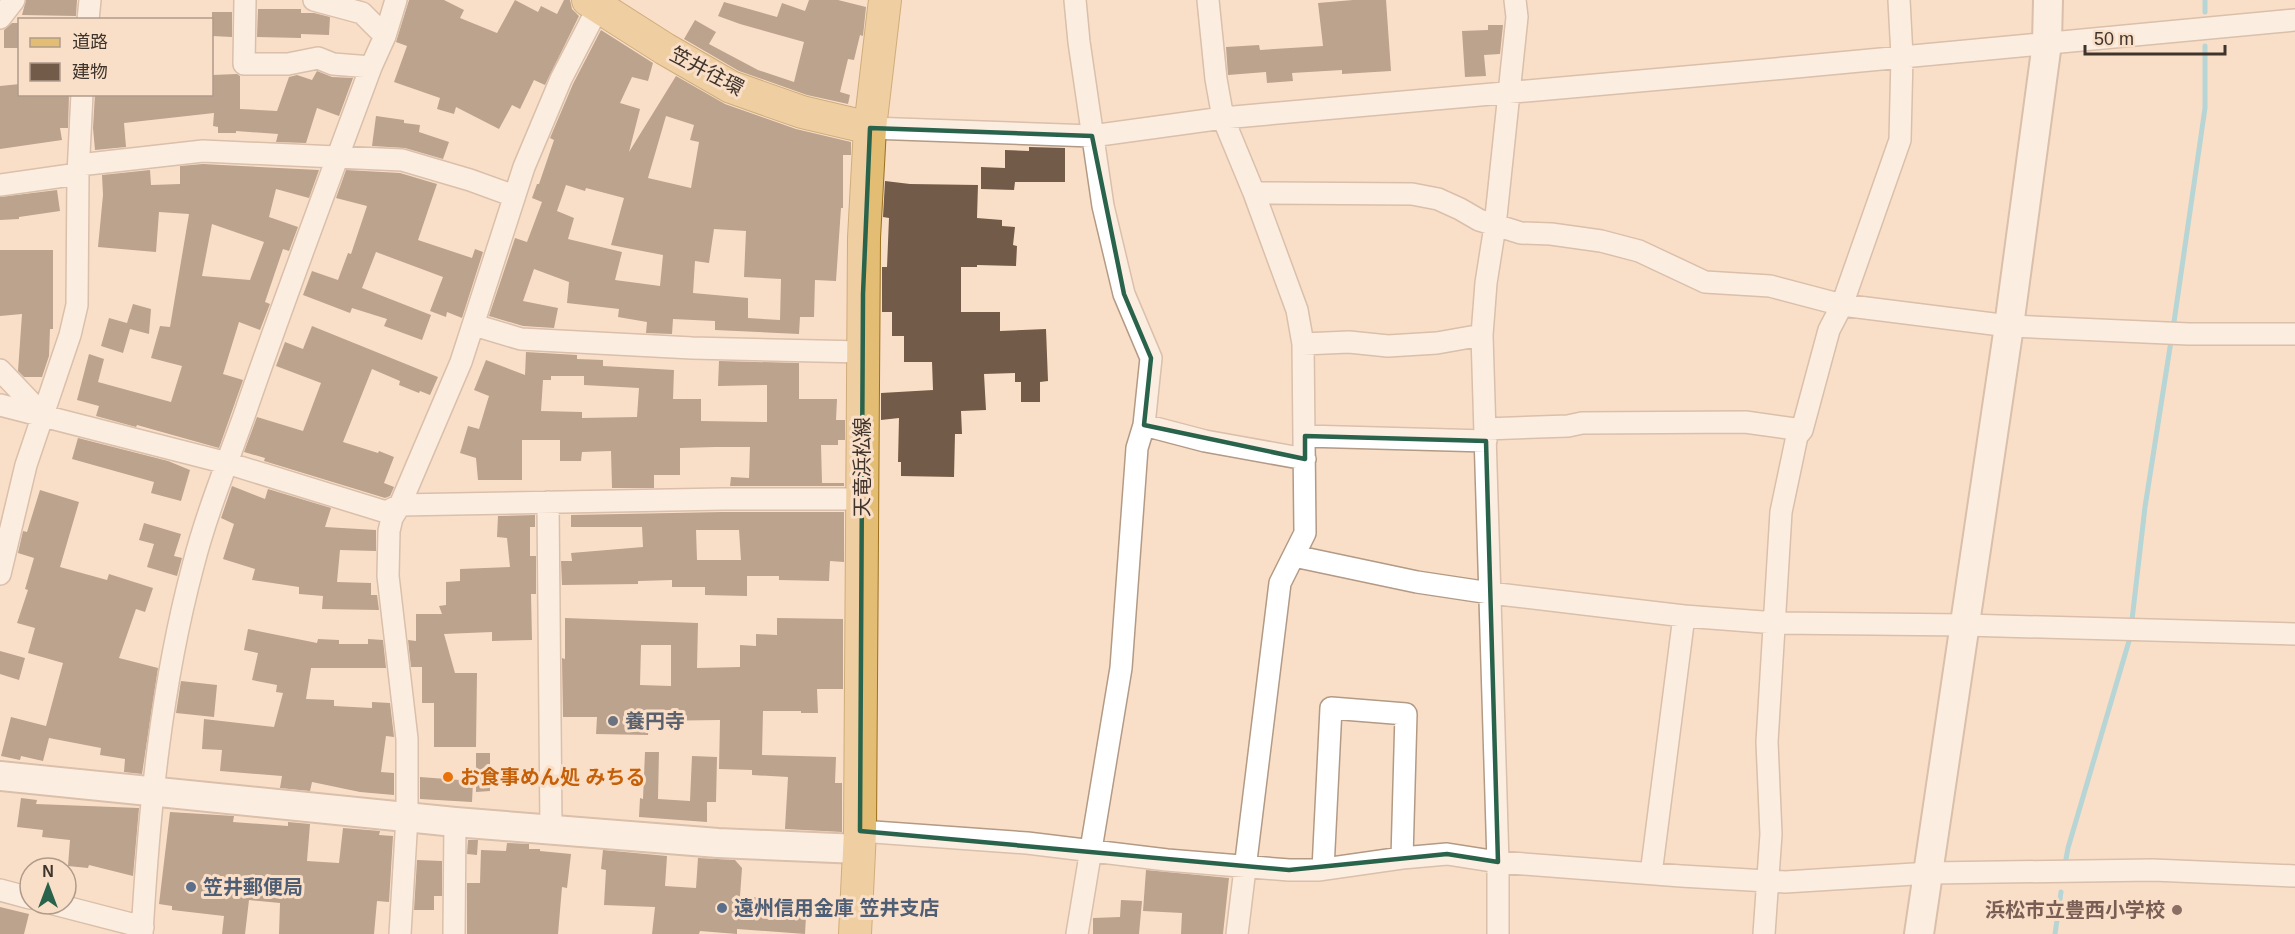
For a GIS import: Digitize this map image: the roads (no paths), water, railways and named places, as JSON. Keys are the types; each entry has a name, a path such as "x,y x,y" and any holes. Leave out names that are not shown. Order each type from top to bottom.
{"main road":[{"name":"天竜浜松線","path":"855,934 860,840 864,238 870,128 885,0"},
{"name":"笠井往環","path":"596,2 665,49 731,87 802,112 870,128"}],"street":[{"path":"0,18 14,0"},
{"path":"88,18 90,0"},
{"path":"245,0 244,64 288,64 318,58 333,64 371,67"},
{"path":"314,0 362,13 385,36"},
{"path":"78,911 142,930 151,805 165,698 192,568 206,519 338,156 385,36 396,0"},
{"path":"1075,0 1103,206 1124,294 1151,358 1144,425 1137,448 1121,668 1077,934"},
{"path":"1208,0 1216,79 1223,118 1254,193 1297,310 1303,344 1305,533 1280,583 1237,934"},
{"path":"1498,934 1491,593 1482,335 1516,17 1515,0"},
{"path":"1764,934 1771,834 1767,742 1781,512 1797,436 1802,430 1829,330 1842,305 1900,140 1902,56 1899,0"},
{"path":"1920,934 2009,326 2047,42 2048,0"},
{"path":"400,934 408,817 407,739 388,576 389,531 392,518 400,505 461,362 514,196 561,79 596,2"},
{"path":"870,128 1092,136 1223,118 2295,20"},
{"path":"0,573 26,465 70,335 77,305 78,169 82,96"},
{"path":"0,185 78,169 203,151 338,156 411,162 514,196"},
{"path":"1254,193 1412,194 1438,200 1495,226 1521,234 1551,234 1601,241 1639,251 1704,282 1770,286 1842,305 2009,326 2189,334 2295,334"},
{"path":"474,325 521,339 703,348 862,352"},
{"path":"1303,344 1350,342 1388,346 1437,343 1482,335"},
{"path":"0,370 43,416"},
{"path":"0,405 227,464 386,512 400,505 862,499"},
{"path":"1305,436 1485,435 1582,423 1745,422 1802,430"},
{"path":"1144,425 1205,441 1305,459"},
{"path":"549,502 551,829"},
{"path":"1294,556 1417,582 1684,616 1776,623 1965,625 2295,634"},
{"path":"1651,874 1684,616"},
{"path":"1323,869 1331,708 1406,714 1402,858"},
{"path":"0,776 455,822 718,843 972,839 1246,867 1323,869 1447,854 1498,862 1785,882 1930,873 2153,870 2295,876"},
{"path":"454,934 455,822"},
{"path":"0,890 18,895"}],"waterway":[{"path":"2205,0 2205,12"},
{"path":"2174,322 2205,108 2205,46"},
{"path":"2132,620 2145,507 2171,341"},
{"path":"2066,859 2129,641"},
{"path":"2055,934 2061,892"}],"place":[{"name":"養円寺","path":"613,721"},
{"name":"お食事めん処 みちる","path":"448,777"},
{"name":"笠井郵便局","path":"191,887"},
{"name":"遠州信用金庫 笠井支店","path":"722,908"},
{"name":"浜松市立豊西小学校","path":"2177,910"}]}
